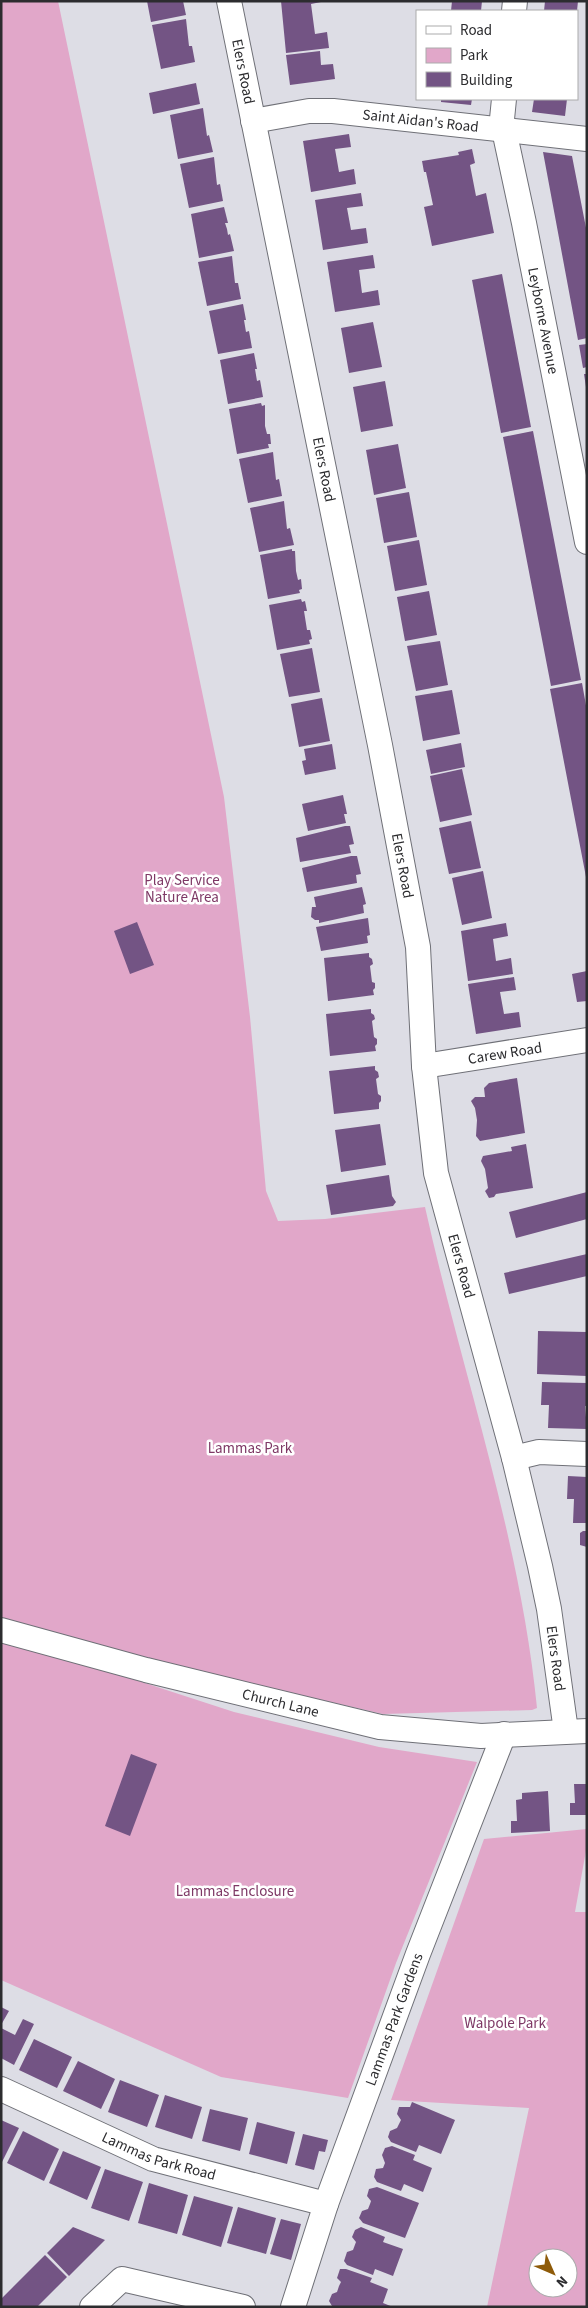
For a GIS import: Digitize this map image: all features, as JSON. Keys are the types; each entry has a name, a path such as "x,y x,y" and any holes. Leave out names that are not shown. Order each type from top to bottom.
{"street":[{"name":"Elers Road","path":"229,1 380,745 418,947 424,1066 436,1173 514,1458 576,1731"},
{"name":"Leyborne Avenue","path":"504,100 502,119 504,130 587,542"},
{"name":"Saint Aidan's Road","path":"254,121 309,111 333,110 587,139"},
{"name":"Carew Road","path":"424,1066 587,1040"},
{"path":"514,1458 539,1452 587,1454"},
{"name":"Church Lane","path":"1,1630 146,1670 380,1727 481,1736 576,1731"},
{"name":"Lammas Park Gardens","path":"293,2307 326,2204 418,1954 504,1734"},
{"name":"Lammas Park Road","path":"1,2089 153,2158 326,2204"},
{"path":"92,2307 122,2279 243,2307"}],"green space":[{"name":"Lammas Park","path":"1,1 58,1 224,797 250,1017 266,1191 278,1221 325,1219 425,1207 504,1518 518,1581 529,1644 537,1708 532,1710 383,1714 63,1641 1,1622"},
{"name":"Lammas Enclosure","path":"1,1641 111,1672 234,1712 379,1747 477,1762 396,1963 348,2098 221,2077 1,1980"},
{"name":"Walpole Park","path":"587,1829 587,1845 575,1912 587,1912 587,2307 487,2307 529,2108 391,2100 484,1839"}],"building":[{"path":"147,1 183,1 186,15 151,22"},
{"path":"281,1 326,1 311,4 315,34 327,32 329,48 286,53"},
{"path":"452,1 482,1 481,10 451,10"},
{"path":"545,1 578,1 577,10 544,10"},
{"path":"186,19 189,46 192,46 195,62 161,69 152,25"},
{"path":"320,51 321,65 333,64 335,79 290,85 286,55"},
{"path":"196,83 200,104 153,114 149,93"},
{"path":"441,100 472,100 471,105 441,102"},
{"path":"534,100 567,100 565,116 532,112"},
{"path":"203,108 207,136 209,135 213,152 178,159 170,115"},
{"path":"349,134 351,147 335,149 339,172 354,169 356,184 311,192 303,141"},
{"path":"472,149 475,163 470,165 476,196 486,193 494,233 432,246 424,207 433,205 422,161 459,155 458,152"},
{"path":"543,152 572,156 587,233 587,338 578,340"},
{"path":"214,157 217,185 220,184 223,201 189,208 180,164"},
{"path":"361,193 363,206 347,208 351,230 366,228 368,243 323,250 315,200"},
{"path":"224,207 228,223 225,223 234,251 199,258 191,214"},
{"path":"373,255 375,268 359,270 362,293 378,290 380,305 335,312 327,262"},
{"path":"232,256 235,283 238,283 241,299 207,306 198,262"},
{"path":"502,274 531,427 501,433 472,280"},
{"path":"243,304 246,332 249,331 252,348 218,354 209,311"},
{"path":"373,322 382,367 349,373 341,328"},
{"path":"587,344 587,367 583,368 579,345"},
{"path":"254,353 257,381 260,380 263,397 228,404 220,360"},
{"path":"584,374 587,374 587,387 586,387"},
{"path":"385,381 393,426 361,432 353,387"},
{"path":"261,403 262,406 265,405 265,426 267,434 270,434 271,444 268,444 269,448 237,454 229,409"},
{"path":"533,431 581,680 551,686 503,437"},
{"path":"398,444 406,488 374,495 366,450"},
{"path":"273,452 276,480 279,479 282,496 248,503 239,459"},
{"path":"409,492 417,537 384,543 376,498"},
{"path":"284,501 287,529 290,528 294,545 259,552 250,508"},
{"path":"419,540 427,585 395,591 387,546"},
{"path":"292,549 292,551 295,551 296,571 298,580 301,579 302,589 299,590 300,593 268,599 260,555"},
{"path":"429,591 437,635 405,641 397,597"},
{"path":"301,599 302,602 305,601 307,611 304,611 307,630 310,630 312,639 309,640 310,644 277,650 269,605"},
{"path":"440,641 448,685 416,691 407,646"},
{"path":"312,648 320,692 289,697 280,654"},
{"path":"582,683 587,711 586,877 550,689"},
{"path":"452,690 460,734 423,741 415,696"},
{"path":"322,698 330,741 299,747 291,704"},
{"path":"461,743 465,767 431,774 426,750"},
{"path":"332,744 336,769 305,775 302,761 306,760 304,749"},
{"path":"462,769 472,815 440,822 430,776"},
{"path":"343,795 347,814 344,814 346,823 308,831 302,804"},
{"path":"471,821 481,868 449,874 439,828"},
{"path":"350,826 354,844 349,845 351,853 300,862 296,838"},
{"path":"357,856 361,874 356,875 357,883 307,892 302,868"},
{"path":"483,871 492,918 462,925 452,878"},
{"path":"362,887 366,904 363,905 364,913 319,923 319,920 311,917 312,907 316,907 314,897"},
{"path":"368,918 370,935 367,936 368,943 321,951 316,927"},
{"path":"137,922 154,965 130,974 114,931"},
{"path":"506,923 508,936 493,939 496,961 511,958 513,974 468,981 461,931"},
{"path":"369,953 373,964 370,966 372,982 375,983 374,995 328,1001 324,958"},
{"path":"587,971 587,1001 577,1002 572,974"},
{"path":"514,977 516,990 500,992 504,1014 519,1012 521,1027 476,1034 468,984"},
{"path":"371,1009 375,1019 372,1021 374,1037 377,1039 376,1051 330,1056 326,1014"},
{"path":"375,1066 379,1077 376,1079 378,1094 381,1096 379,1109 334,1114 329,1071"},
{"path":"517,1078 525,1133 480,1141 476,1136 477,1120 475,1108 471,1101 475,1097 485,1097 484,1088 489,1083"},
{"path":"380,1124 386,1165 341,1172 335,1130"},
{"path":"526,1144 533,1188 496,1194 494,1197 489,1198 485,1191 488,1188 485,1169 481,1161 483,1156 512,1151 511,1147"},
{"path":"389,1175 392,1196 396,1202 393,1206 331,1215 326,1185"},
{"path":"587,1192 587,1219 516,1238 509,1212"},
{"path":"587,1254 587,1276 509,1294 504,1273"},
{"path":"538,1331 587,1332 587,1376 537,1374"},
{"path":"542,1382 587,1383 587,1406 585,1406 587,1429 548,1428 549,1405 541,1405"},
{"path":"568,1476 587,1477 587,1523 573,1523 574,1499 567,1499"},
{"path":"587,1531 587,1547 580,1545 580,1533"},
{"path":"131,1754 157,1764 130,1836 105,1826"},
{"path":"574,1784 587,1784 587,1815 570,1815 570,1803 575,1803"},
{"path":"548,1791 550,1831 511,1833 511,1821 517,1821 516,1800 522,1799 522,1793"},
{"path":"1,2007 9,2011 1,2025"},
{"path":"23,2019 34,2024 14,2065 1,2058 1,2028 15,2035"},
{"path":"34,2039 72,2057 57,2088 19,2070"},
{"path":"78,2061 115,2079 101,2109 63,2091"},
{"path":"120,2080 159,2095 147,2127 108,2112"},
{"path":"165,2095 202,2107 192,2139 155,2127"},
{"path":"412,2102 455,2120 441,2154 419,2145 416,2152 391,2142 388,2137 390,2131 397,2128 401,2120 397,2114 399,2107 410,2107"},
{"path":"210,2109 248,2118 240,2151 202,2141"},
{"path":"1,2120 19,2128 1,2164"},
{"path":"257,2122 295,2132 287,2164 249,2154"},
{"path":"23,2131 59,2149 44,2181 7,2163"},
{"path":"303,2134 328,2140 325,2152 319,2151 314,2170 295,2165"},
{"path":"392,2146 415,2155 413,2160 432,2168 423,2192 404,2184 401,2191 377,2182 374,2177 376,2169 383,2168 385,2163 382,2155 385,2148"},
{"path":"63,2151 101,2167 87,2200 49,2183"},
{"path":"105,2169 143,2182 129,2221 91,2208"},
{"path":"149,2183 188,2195 177,2234 138,2223"},
{"path":"377,2187 419,2203 405,2238 363,2223 359,2218 362,2211 368,2209 370,2204 371,2201 367,2196 369,2189"},
{"path":"194,2196 233,2207 221,2247 182,2235"},
{"path":"238,2207 276,2218 266,2254 227,2243"},
{"path":"281,2219 301,2224 291,2260 270,2254"},
{"path":"73,2227 105,2240 69,2276 47,2253"},
{"path":"361,2227 385,2237 383,2242 403,2249 393,2276 375,2269 373,2275 347,2265 344,2261 347,2252 353,2250 356,2242 352,2237 355,2230"},
{"path":"45,2255 67,2277 37,2307 1,2307 1,2299"},
{"path":"340,2269 346,2269 372,2278 370,2282 388,2289 383,2303 393,2307 332,2306 329,2301 332,2294 337,2292 341,2282 337,2278"}],"park label":[{"name":"Play Service Nature Area","path":"182,888"}]}
